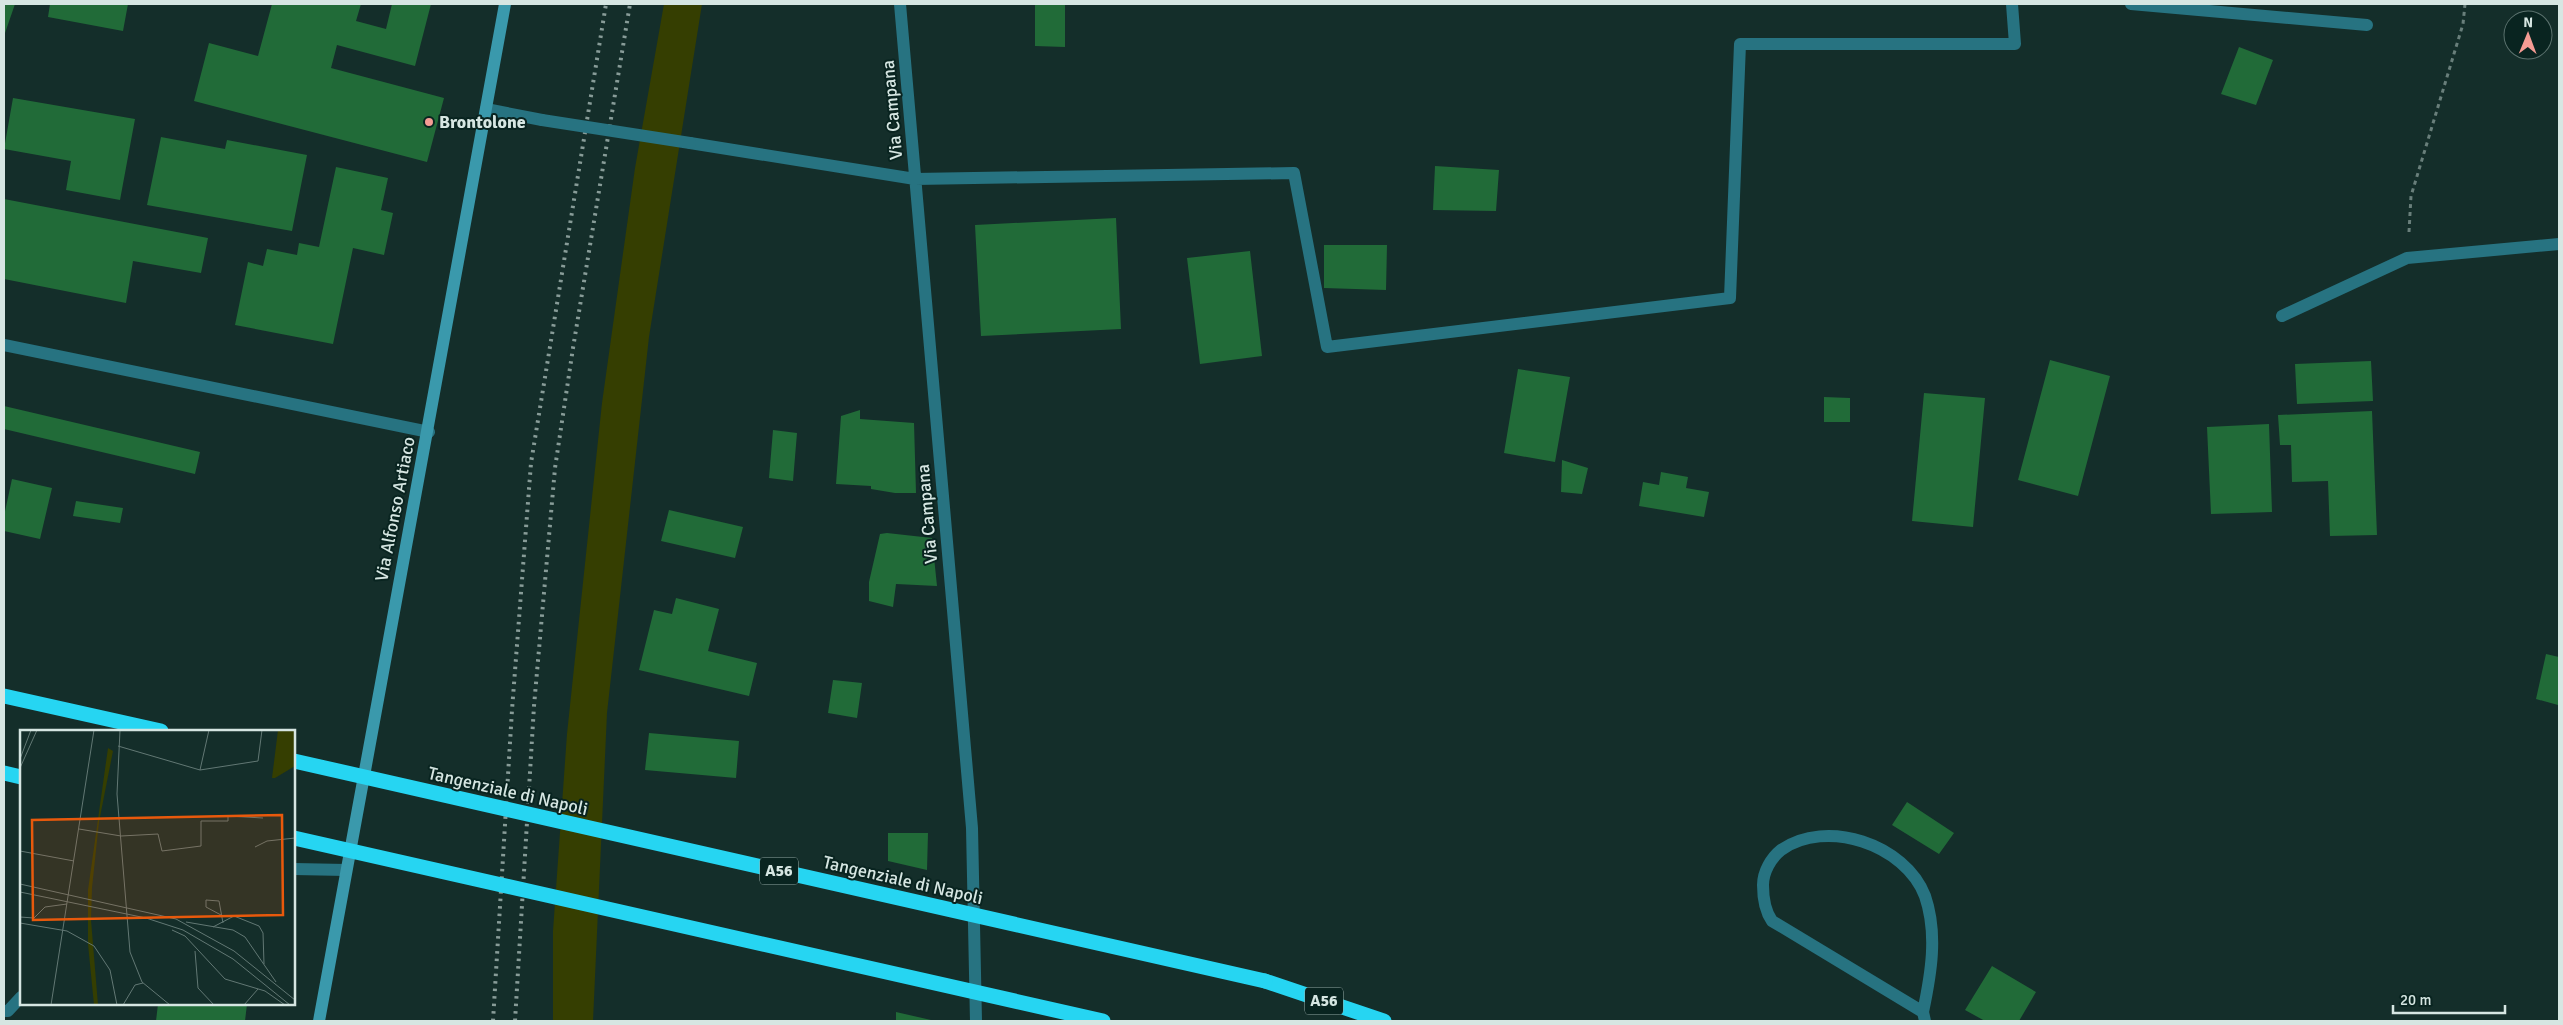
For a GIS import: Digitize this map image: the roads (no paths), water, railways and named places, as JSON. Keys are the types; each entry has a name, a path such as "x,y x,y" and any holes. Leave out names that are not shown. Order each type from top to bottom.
{"highway":[{"path":"4,696 157,730"},
{"name":"Tangenziale di Napoli","path":"295,761 1265,981 1384,1021"},
{"path":"4,773 20,777"},
{"path":"295,838 1103,1021"}],"main road":[{"name":"Via Alfonso Artiaco","path":"319,1021 429,432 505,4"}],"street":[{"name":"Via Campana","path":"900,4 972,828 976,1021"},
{"path":"486,109 542,120 915,179 1294,174 1327,347 1730,298 1740,44 2015,44 2012,4"},
{"path":"2131,4 2367,24"},
{"path":"2282,316 2407,258 2559,244"},
{"path":"4,346 429,432"},
{"path":"1819,835 1874,846 1907,868 1924,896 1933,941 1924,1017 1772,921 1766,913 1763,877 1774,856 1794,841 1819,835"},
{"path":"295,869 346,870"},
{"path":"4,1011 8,1011 20,998"}],"railway":[{"path":"493,1021 512,710 531,463 606,4"},
{"path":"515,1021 534,706 555,468 630,4"}],"place":[{"name":"Brontolone","path":"429,122"}]}
